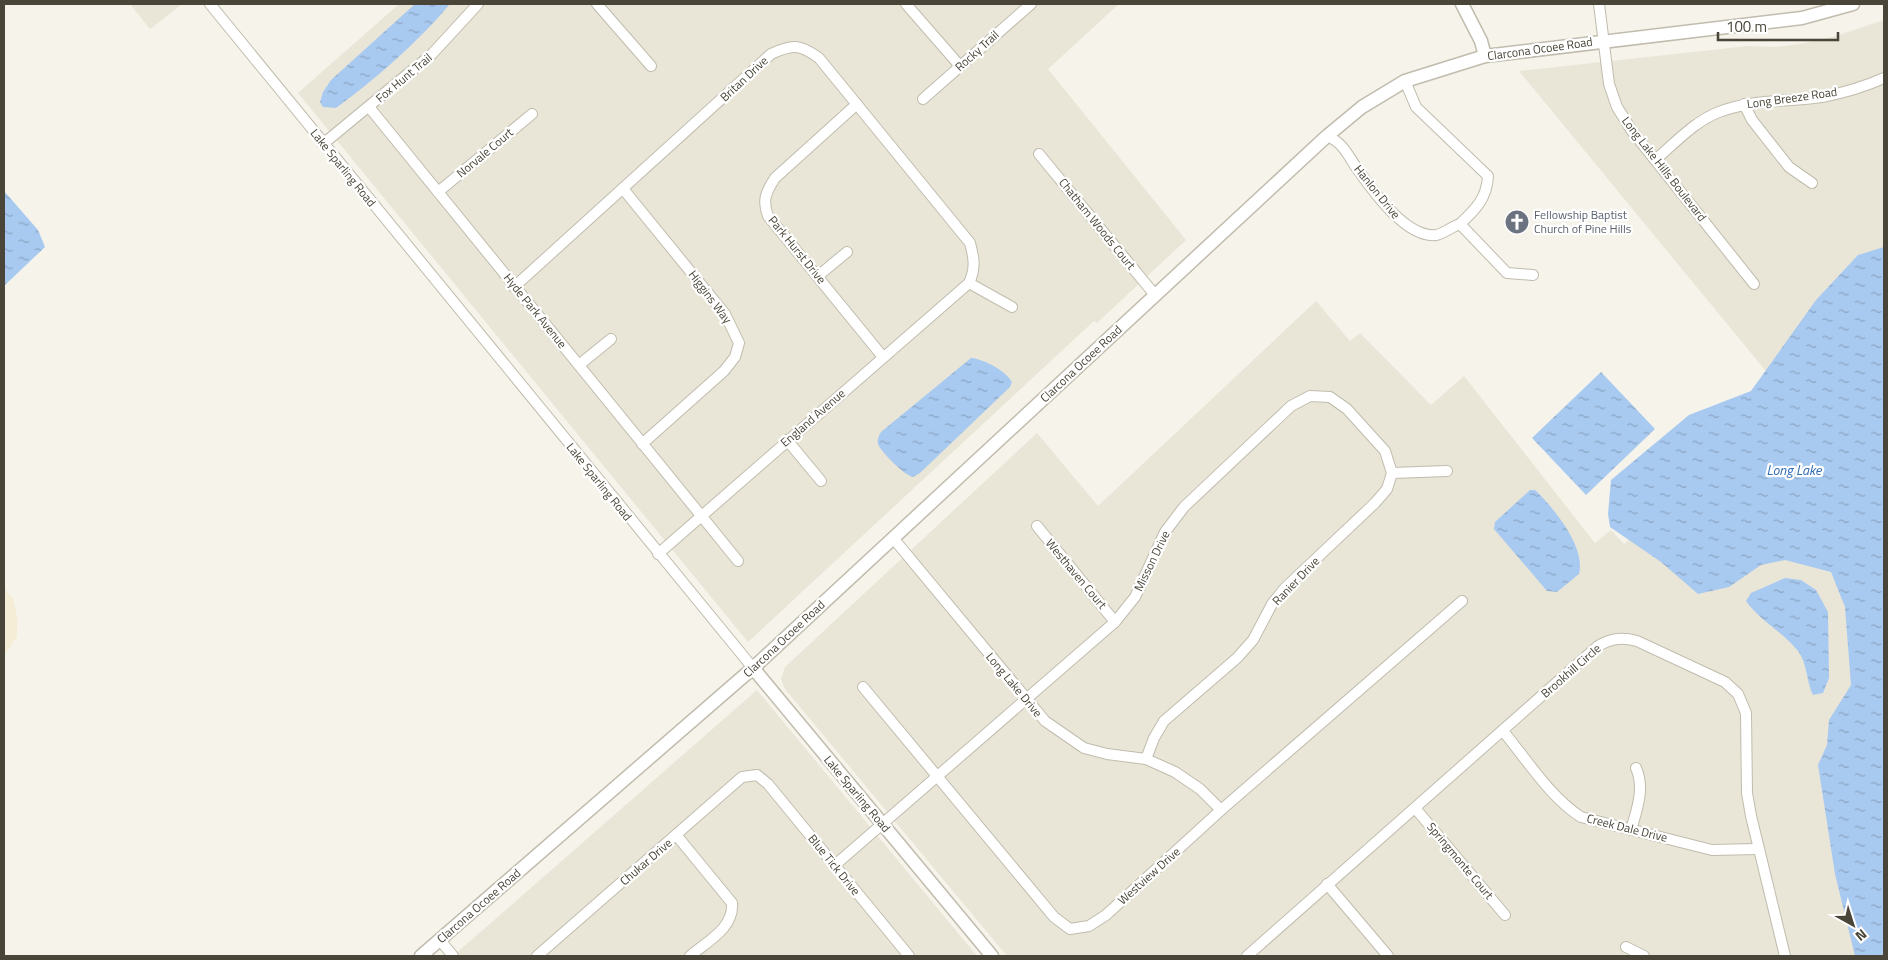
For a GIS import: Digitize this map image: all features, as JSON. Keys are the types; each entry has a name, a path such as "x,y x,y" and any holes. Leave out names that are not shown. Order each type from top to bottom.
{"street":[{"name":"Lake Sparling Road","path":"210,4 658,554 992,956"},
{"name":"Fox Hunt Trail","path":"323,144 450,38 478,4"},
{"path":"597,4 651,66"},
{"path":"906,4 960,66"},
{"name":"Rocky Trail","path":"923,99 1031,4"},
{"path":"1462,4 1481,41 1485,56"},
{"name":"Long Lake Hills Boulevard","path":"1599,4 1608,84 1617,107 1655,160 1754,284"},
{"name":"Clarcona Ocoee Road","path":"421,956 753,668 1327,136 1362,107 1405,81 1485,56 1802,18 1853,4"},
{"name":"Britan Drive","path":"514,288 624,190 771,54 786,47 804,48 819,58 970,243 975,260 974,272 969,283"},
{"name":"Long Breeze Road","path":"1655,160 1701,121 1719,112 1744,104 1822,96 1863,87 1884,78"},
{"name":"Hanlon Drive","path":"1327,136 1337,140 1346,150 1357,169 1402,223 1416,231 1436,235 1460,224 1478,208 1488,190 1488,176 1416,107 1405,81"},
{"name":"Park Hurst Drive","path":"857,104 775,178 766,191 764,204 768,216 883,357"},
{"path":"1744,104 1752,120 1789,168 1812,183"},
{"name":"Hyde Park Avenue","path":"369,107 514,288 738,561"},
{"name":"Norvale Court","path":"438,192 532,114"},
{"name":"Chatham Woods Court","path":"1039,154 1155,295"},
{"name":"Higgins Way","path":"624,190 725,314 739,343 735,357 724,371 642,444"},
{"path":"1460,224 1508,273 1533,275"},
{"path":"818,276 847,252"},
{"path":"969,283 1012,307"},
{"name":"England Avenue","path":"658,554 969,283"},
{"path":"578,365 611,339"},
{"name":"Misson Drive","path":"835,865 938,778 1115,622 1135,597 1165,532 1184,507 1291,406 1310,396 1330,397 1347,409 1385,452 1392,473"},
{"path":"787,440 821,481"},
{"path":"1392,473 1447,471"},
{"name":"Ranier Drive","path":"1146,759 1154,738 1164,721 1237,658 1253,640 1272,604 1285,588 1375,502 1387,489 1392,473"},
{"name":"Westhaven Court","path":"1036,526 1115,622"},
{"name":"Long Lake Drive","path":"893,538 1026,701 1045,720 1084,748 1107,754 1146,759 1175,772 1200,789 1221,810"},
{"name":"Westview Drive","path":"863,687 1054,917 1070,928 1089,926 1106,915 1221,810 1462,601"},
{"name":"Brookhill Circle","path":"1247,956 1598,646 1609,640 1624,638 1637,641 1725,682 1738,694 1746,713 1747,793 1757,849 1785,956"},
{"name":"Creek Dale Drive","path":"1503,731 1568,808 1581,817 1712,850 1757,849"},
{"path":"1631,830 1640,794 1641,779 1636,768"},
{"name":"Chukar Drive","path":"537,956 677,836 742,777 757,775"},
{"name":"Blue Tick Drive","path":"757,775 768,784 909,956"},
{"name":"Springmonte Court","path":"1415,808 1505,915"},
{"path":"677,836 732,903 733,914 729,924 690,956"},
{"path":"1327,884 1388,956"},
{"path":"440,940 453,956"},
{"path":"1626,948 1644,956"}],"shaded area":[{"path":"130,4 182,4 150,29"},
{"path":"399,4 1119,4 1048,69 1186,240 1097,323 1094,321 748,642 298,93"},
{"path":"1884,20 1884,956 1007,956 785,689 781,679 785,667 1037,433 1098,506 1316,301 1350,341 1360,333 1431,405 1464,376 1595,543 1611,530 1624,544 1788,398 1519,71 1748,46 1776,47 1800,44 1836,36"},
{"path":"4,588 13,599 17,617 17,636 4,656"},
{"path":"757,690 977,956 453,956"}],"water":[{"path":"415,4 450,4 411,46 367,84 336,108 323,107 320,102 323,92 331,80"},
{"path":"4,191 38,230 45,247 4,286"},
{"name":"Long Lake","path":"1884,247 1884,956 1855,956 1835,874 1818,765 1827,745 1829,720 1851,685 1845,607 1831,572 1785,560 1761,565 1729,587 1698,594 1661,562 1610,527 1608,514 1611,480 1689,415 1751,391 1816,300 1858,255"},
{"path":"971,358 1000,370 1012,382 1010,387 920,473 913,477 909,475 893,463 880,448 878,438 881,432"},
{"path":"1601,372 1655,429 1586,495 1532,438"},
{"path":"1530,490 1535,490 1559,517 1578,552 1579,574 1557,592 1547,591 1494,529 1495,522"},
{"path":"1785,578 1801,580 1816,590 1828,612 1829,678 1823,693 1813,695 1804,662 1798,651 1786,638 1758,615 1746,601 1751,593"}],"place":[{"name":"Fellowship Baptist Church of Pine Hills","path":"1517,222"}]}
